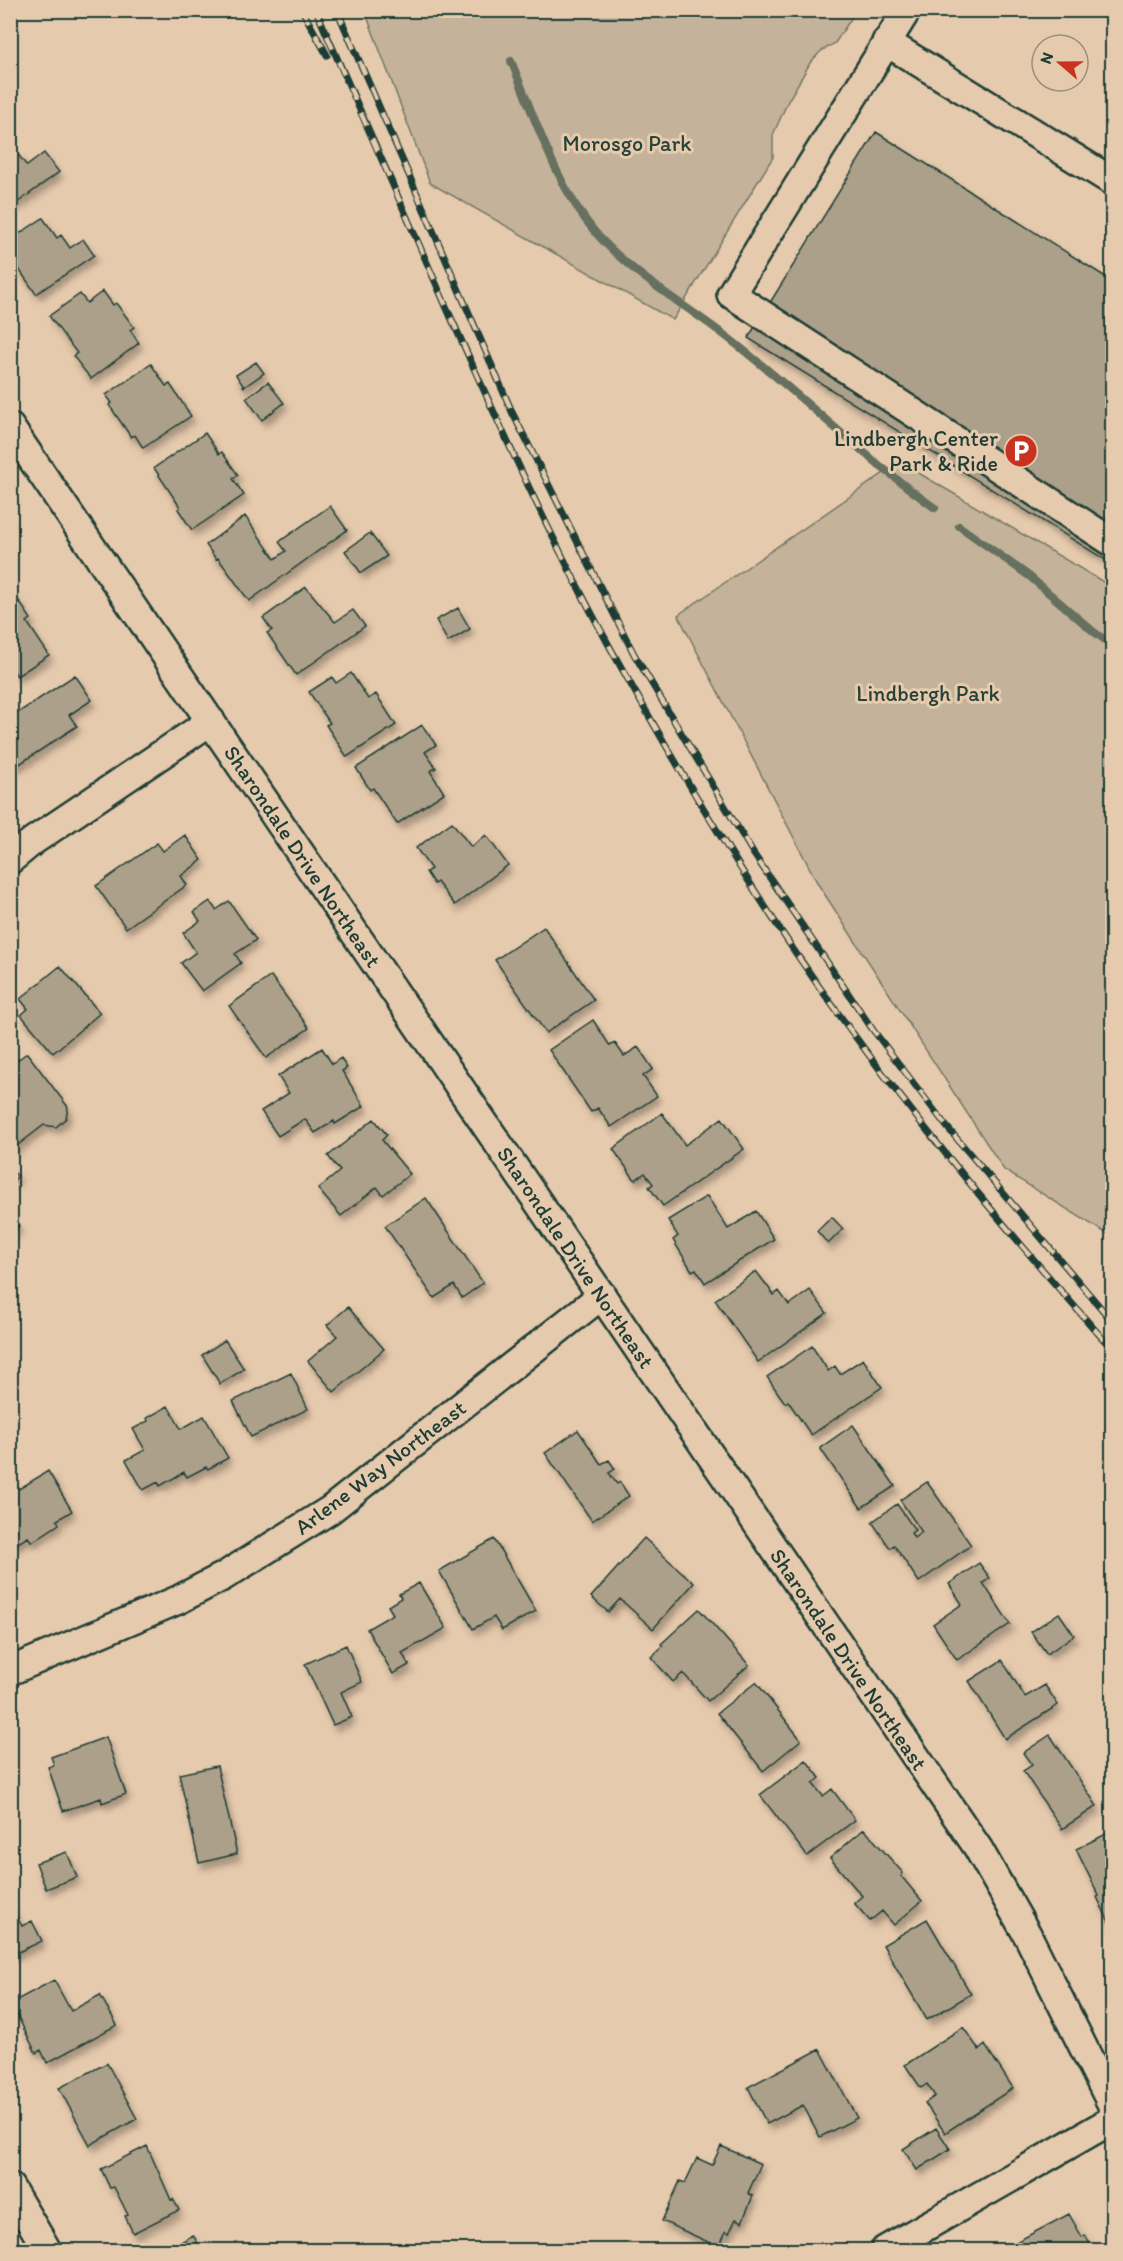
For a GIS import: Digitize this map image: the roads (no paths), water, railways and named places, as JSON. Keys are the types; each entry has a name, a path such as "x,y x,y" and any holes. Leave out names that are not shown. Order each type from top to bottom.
{"street":[{"path":"907,10 731,294 1113,542"},
{"path":"886,42 1113,181"},
{"name":"Sharondale Drive Northeast","path":"10,427 978,1848 1028,1936 1113,2105"},
{"path":"10,860 33,841 211,721"},
{"name":"Arlene Way Northeast","path":"10,1671 187,1595 224,1576 330,1510 602,1295"},
{"path":"885,2250 1113,2120"},
{"path":"10,2187 47,2250"}],"waterway":[{"path":"511,61 547,150 569,194 581,214 609,247 641,275 753,358 882,467 935,508"},
{"path":"959,526 1029,576 1112,645"}],"railway":[{"path":"302,10 327,55"},
{"path":"316,10 449,313 531,492 597,624 683,774 793,949 867,1053 987,1204 1112,1349"},
{"path":"337,10 513,414 634,654 753,853 873,1030 947,1127 1112,1321"}],"place":[{"name":"Lindbergh Center Park & Ride","path":"1021,451"}],"park label":[{"name":"Morosgo Park","path":"627,143"},
{"name":"Lindbergh Park","path":"928,693"}]}
